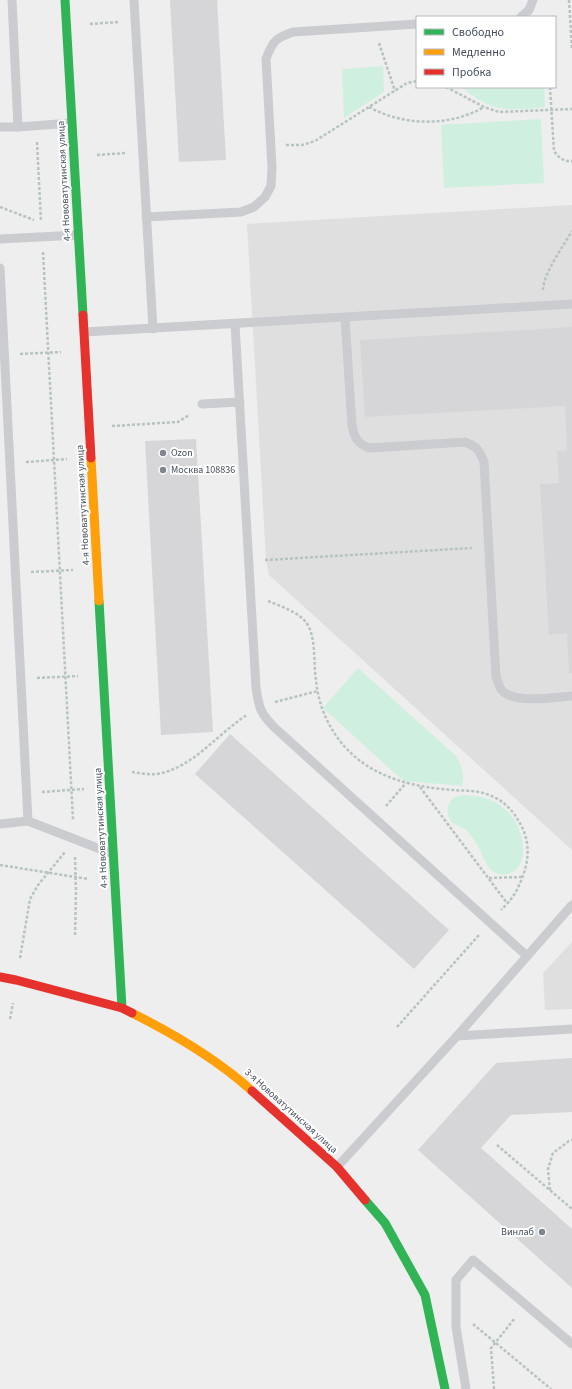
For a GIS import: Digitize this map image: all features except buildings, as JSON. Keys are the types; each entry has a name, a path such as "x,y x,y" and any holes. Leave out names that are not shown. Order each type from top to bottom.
{"street":[{"name":"4-я Нововатутинская улица","path":"65,0 122,1008"},
{"name":"3-я Нововатутинская улица","path":"0,977 122,1008 166,1030 219,1064 246,1085 337,1167 385,1223 425,1295 445,1389"}],"lane":[{"path":"12,0 18,127"},
{"path":"134,0 153,329"},
{"path":"522,16 529,10 533,0"},
{"path":"146,217 241,212 254,207 265,197 271,186 272,167 266,59 271,46 279,37 293,32 416,24"},
{"path":"0,127 72,123"},
{"path":"0,239 78,235"},
{"path":"0,268 28,821"},
{"path":"84,332 572,304"},
{"path":"345,318 352,425 354,437 361,444 369,448 465,442 475,446 480,452 484,462 496,677 502,690 510,696 521,699 572,696"},
{"path":"235,324 256,688 259,708 265,718 275,728 527,956"},
{"path":"202,404 240,402"},
{"path":"0,824 28,821 113,854"},
{"path":"337,1167 572,905"},
{"path":"456,1036 572,1029"},
{"path":"466,1389 456,1322 456,1280 473,1260 572,1344"}],"path":[{"path":"569,0 572,50"},
{"path":"89,24 135,21"},
{"path":"374,27 395,91"},
{"path":"271,146 302,144 315,141 407,83 416,81"},
{"path":"448,88 484,107 499,112 508,113 572,109"},
{"path":"550,88 554,151 561,159 572,161"},
{"path":"369,107 380,113 412,121 445,121 477,112 484,107"},
{"path":"0,207 41,223 36,125"},
{"path":"97,155 143,152"},
{"path":"544,306 544,280 572,231"},
{"path":"43,236 76,877 75,935"},
{"path":"4,355 62,352"},
{"path":"112,426 178,422 187,417 202,404"},
{"path":"10,462 67,459"},
{"path":"249,561 489,547"},
{"path":"15,573 73,570"},
{"path":"251,594 298,615 310,628 313,638 316,680 320,702 331,727 340,741 353,756 388,778 419,786 473,791 490,795 504,803 515,814 523,827 527,842 528,858 523,877 514,895 397,1027"},
{"path":"21,679 78,676"},
{"path":"132,772 155,774 183,765 223,732 259,708 282,700 318,691"},
{"path":"374,818 406,783"},
{"path":"419,786 507,903"},
{"path":"26,792 84,790"},
{"path":"10,1019 32,893 74,840"},
{"path":"0,865 88,879"},
{"path":"489,878 523,877"},
{"path":"550,1190 548,1168 553,1153 572,1140"},
{"path":"497,1145 572,1209"},
{"path":"494,1389 492,1348 526,1305"},
{"path":"456,1322 470,1322 551,1389"}],"shaded area":[{"path":"572,205 572,850 269,575 266,560 247,224"},
{"path":"572,942 572,1009 545,1010 543,973"}],"green space":[{"path":"383,66 384,92 344,118 342,69"},
{"path":"463,88 544,88 545,107 507,109 494,107 472,95"},
{"path":"541,119 544,183 444,188 441,125"},
{"path":"358,668 455,755 462,770 462,786 406,781 400,778 323,708"},
{"path":"464,795 488,799 497,803 510,814 517,824 523,845 523,853 519,866 514,871 501,875 492,871 488,867 477,844 468,832 450,820 448,806 455,797"}],"traffic: fast":[{"path":"65,0 83,315"},
{"path":"99,601 122,1008"},
{"path":"365,1200 385,1223 425,1295 445,1389"}],"traffic: slow":[{"path":"91,458 99,601"},
{"path":"132,1013 195,1048 239,1079 252,1091"}],"traffic: jam":[{"path":"83,315 91,458"},
{"path":"0,977 122,1008 132,1013"},
{"path":"252,1091 337,1167 365,1200"}],"place":[{"name":"Ozon","path":"163,453"},
{"name":"Москва 108836","path":"163,470"},
{"name":"Винлаб","path":"542,1232"}]}
